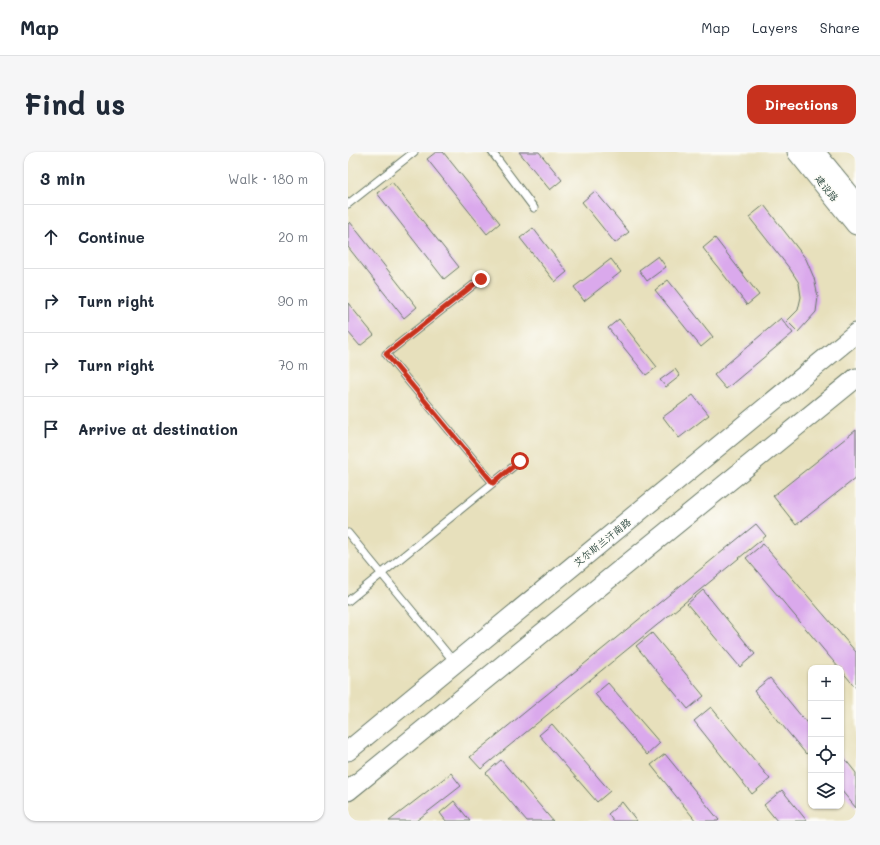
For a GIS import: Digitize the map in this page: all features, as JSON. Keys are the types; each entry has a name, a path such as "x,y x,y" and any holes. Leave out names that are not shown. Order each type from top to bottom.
{"main road":[{"name":"建设路","path":"797,152 856,224"},
{"name":"建设路","path":"815,152 856,202"},
{"name":"艾尔斯兰汗南路","path":"348,751 856,333"},
{"path":"348,790 856,378"}],"lane":[{"path":"348,204 414,152"},
{"path":"492,152 534,208"},
{"path":"481,279 386,354 493,483"},
{"path":"348,601 520,461"},
{"path":"348,534 455,663"}],"building":[{"path":"436,152 443,152 500,223 487,234 427,159"},
{"path":"519,152 539,152 562,180 550,190"},
{"path":"392,182 459,267 444,279 377,193"},
{"path":"595,191 629,232 615,243 582,202"},
{"path":"764,205 806,259 814,278 818,297 816,312 798,332 787,321 798,310 801,297 799,283 790,269 749,217"},
{"path":"350,222 417,307 404,318 348,247 348,224"},
{"path":"533,228 567,272 555,282 520,238"},
{"path":"715,238 759,295 747,305 703,248"},
{"path":"658,256 666,267 647,281 639,270"},
{"path":"611,259 621,272 584,301 574,287"},
{"path":"668,280 713,337 701,347 655,290"},
{"path":"348,303 374,335 360,346 348,332"},
{"path":"781,318 793,333 726,389 714,375"},
{"path":"619,319 657,367 646,375 608,328"},
{"path":"675,369 680,376 666,387 660,380"},
{"path":"693,395 709,415 679,438 663,417"},
{"path":"856,430 856,478 796,525 773,496"},
{"path":"756,524 766,536 481,769 470,757"},
{"path":"763,544 856,652 856,688 844,674 844,665 836,665 746,558"},
{"path":"703,590 755,654 740,667 687,604"},
{"path":"652,633 704,696 688,709 636,646"},
{"path":"770,678 808,724 808,752 806,754 754,691"},
{"path":"608,683 660,743 647,755 595,694"},
{"path":"711,707 770,779 752,794 694,721"},
{"path":"552,724 610,791 597,802 539,735"},
{"path":"665,754 719,820 718,821 696,821 651,765"},
{"path":"844,758 856,773 856,808 844,794"},
{"path":"501,760 553,821 527,821 486,773"},
{"path":"451,773 461,786 416,821 389,821"},
{"path":"782,790 807,821 777,821 764,805"},
{"path":"454,801 470,821 446,821 440,813"},
{"path":"622,802 637,821 613,821 608,814"}],"route":[{"path":"481,279 386,354 493,483 520,461"}]}
